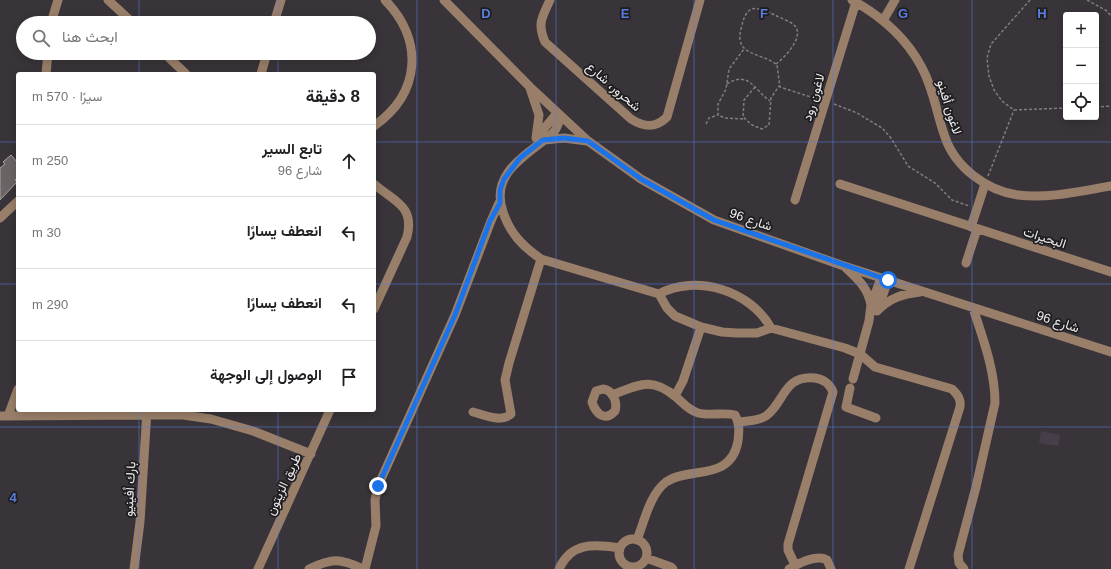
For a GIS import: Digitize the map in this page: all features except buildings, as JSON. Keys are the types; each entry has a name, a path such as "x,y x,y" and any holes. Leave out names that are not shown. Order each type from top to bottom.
{"street":[{"path":"53,16 58,0"},
{"path":"108,0 125,16"},
{"path":"276,16 281,0"},
{"path":"376,125 385,118 399,100 408,81 412,66 412,51 408,32 398,15 384,0"},
{"name":"شارع 96","path":"444,0 530,87 588,141 641,179 714,220 841,265 1111,352"},
{"name":"شحرور، شارع","path":"550,0 540,21 540,30 544,42 631,119 640,125 648,127 660,123 667,117 700,0"},
{"path":"884,19 895,0"},
{"name":"لاغون أفينو","path":"854,1 884,19 907,44 926,75 935,98 945,137 954,154 966,169 985,184 1007,193 1036,196 1111,186"},
{"name":"لاغون رود","path":"795,200 854,1"},
{"path":"46,72 47,60"},
{"path":"171,60 184,72"},
{"path":"262,72 265,60"},
{"path":"530,87 539,115 539,139"},
{"path":"559,115 553,133 539,139 510,170 504,179 500,190 500,203 507,224 516,238 526,248 541,259 659,294 667,308 675,316 701,327 722,332 736,333 757,333 771,328 860,354 875,367 952,389 960,400 960,407 909,569"},
{"path":"539,139 564,138 588,141"},
{"name":"البحيرات","path":"840,184 1111,272"},
{"path":"966,263 977,208 985,184"},
{"path":"376,186 404,209 410,226 407,237 376,304"},
{"path":"309,569 324,562 344,560 364,569 376,526 375,500 378,486 455,315 490,221 500,203"},
{"path":"0,218 16,206"},
{"path":"473,412 500,419 508,418 511,414 506,374 541,259"},
{"path":"841,265 860,280 874,308"},
{"path":"876,418 846,407 851,383 869,321 884,279"},
{"path":"659,294 673,286 692,284 730,292 747,302 761,313 771,328"},
{"path":"874,308 904,294 924,292"},
{"path":"964,569 959,563 958,555 976,487 995,403 995,390 990,363 973,308"},
{"path":"675,396 683,381 701,327"},
{"path":"739,422 757,420 767,416 788,387 801,378 819,378 826,382 833,392 788,544 792,567 822,557 827,560 831,569"},
{"path":"612,395 641,384 650,383 657,385 675,396 690,410 699,414 727,413 735,415 739,422 737,444 730,458 717,470 680,476 665,483 655,494 637,540"},
{"path":"16,393 4,416 147,412 183,415 211,419 253,431 311,454"},
{"name":"بارك أفينيو","path":"134,569 140,522 147,412"},
{"name":"طريق الزيتون","path":"258,569 329,412"},
{"path":"627,540 637,540 646,547 646,558 637,566 628,566 622,561 620,548 627,540"},
{"path":"559,569 567,556 575,550 586,546 620,548"},
{"path":"646,558 671,566 673,569"}],"path":[{"path":"1030,0 991,44 987,58 989,76 994,90 1002,101 1014,110 1063,108"},
{"path":"1088,0 1106,11 1111,16"},
{"path":"706,124 710,118 718,115 725,118 743,119 756,128 765,128 769,125 770,101 772,95 779,86 778,69 776,64 744,49 740,40 740,33 747,12 751,9 758,8 793,24 797,31 797,37 787,54 776,64"},
{"path":"718,115 718,104 727,84 729,70 744,49"},
{"path":"727,84 736,79 743,79 770,101"},
{"path":"779,86 783,90 853,111 882,128 891,138 902,158 913,170 935,183 952,200 977,208"},
{"path":"743,119 742,110 744,100 755,88"},
{"path":"1099,107 1111,106"},
{"path":"985,184 1014,110"}],"shaded area":[{"path":"1041,431 1060,435 1058,446 1039,443"}],"route":[{"path":"378,486 455,315 490,221 500,203 500,190 504,179 520,158 543,140 576,138 588,141 641,179 714,220 888,280"}]}
